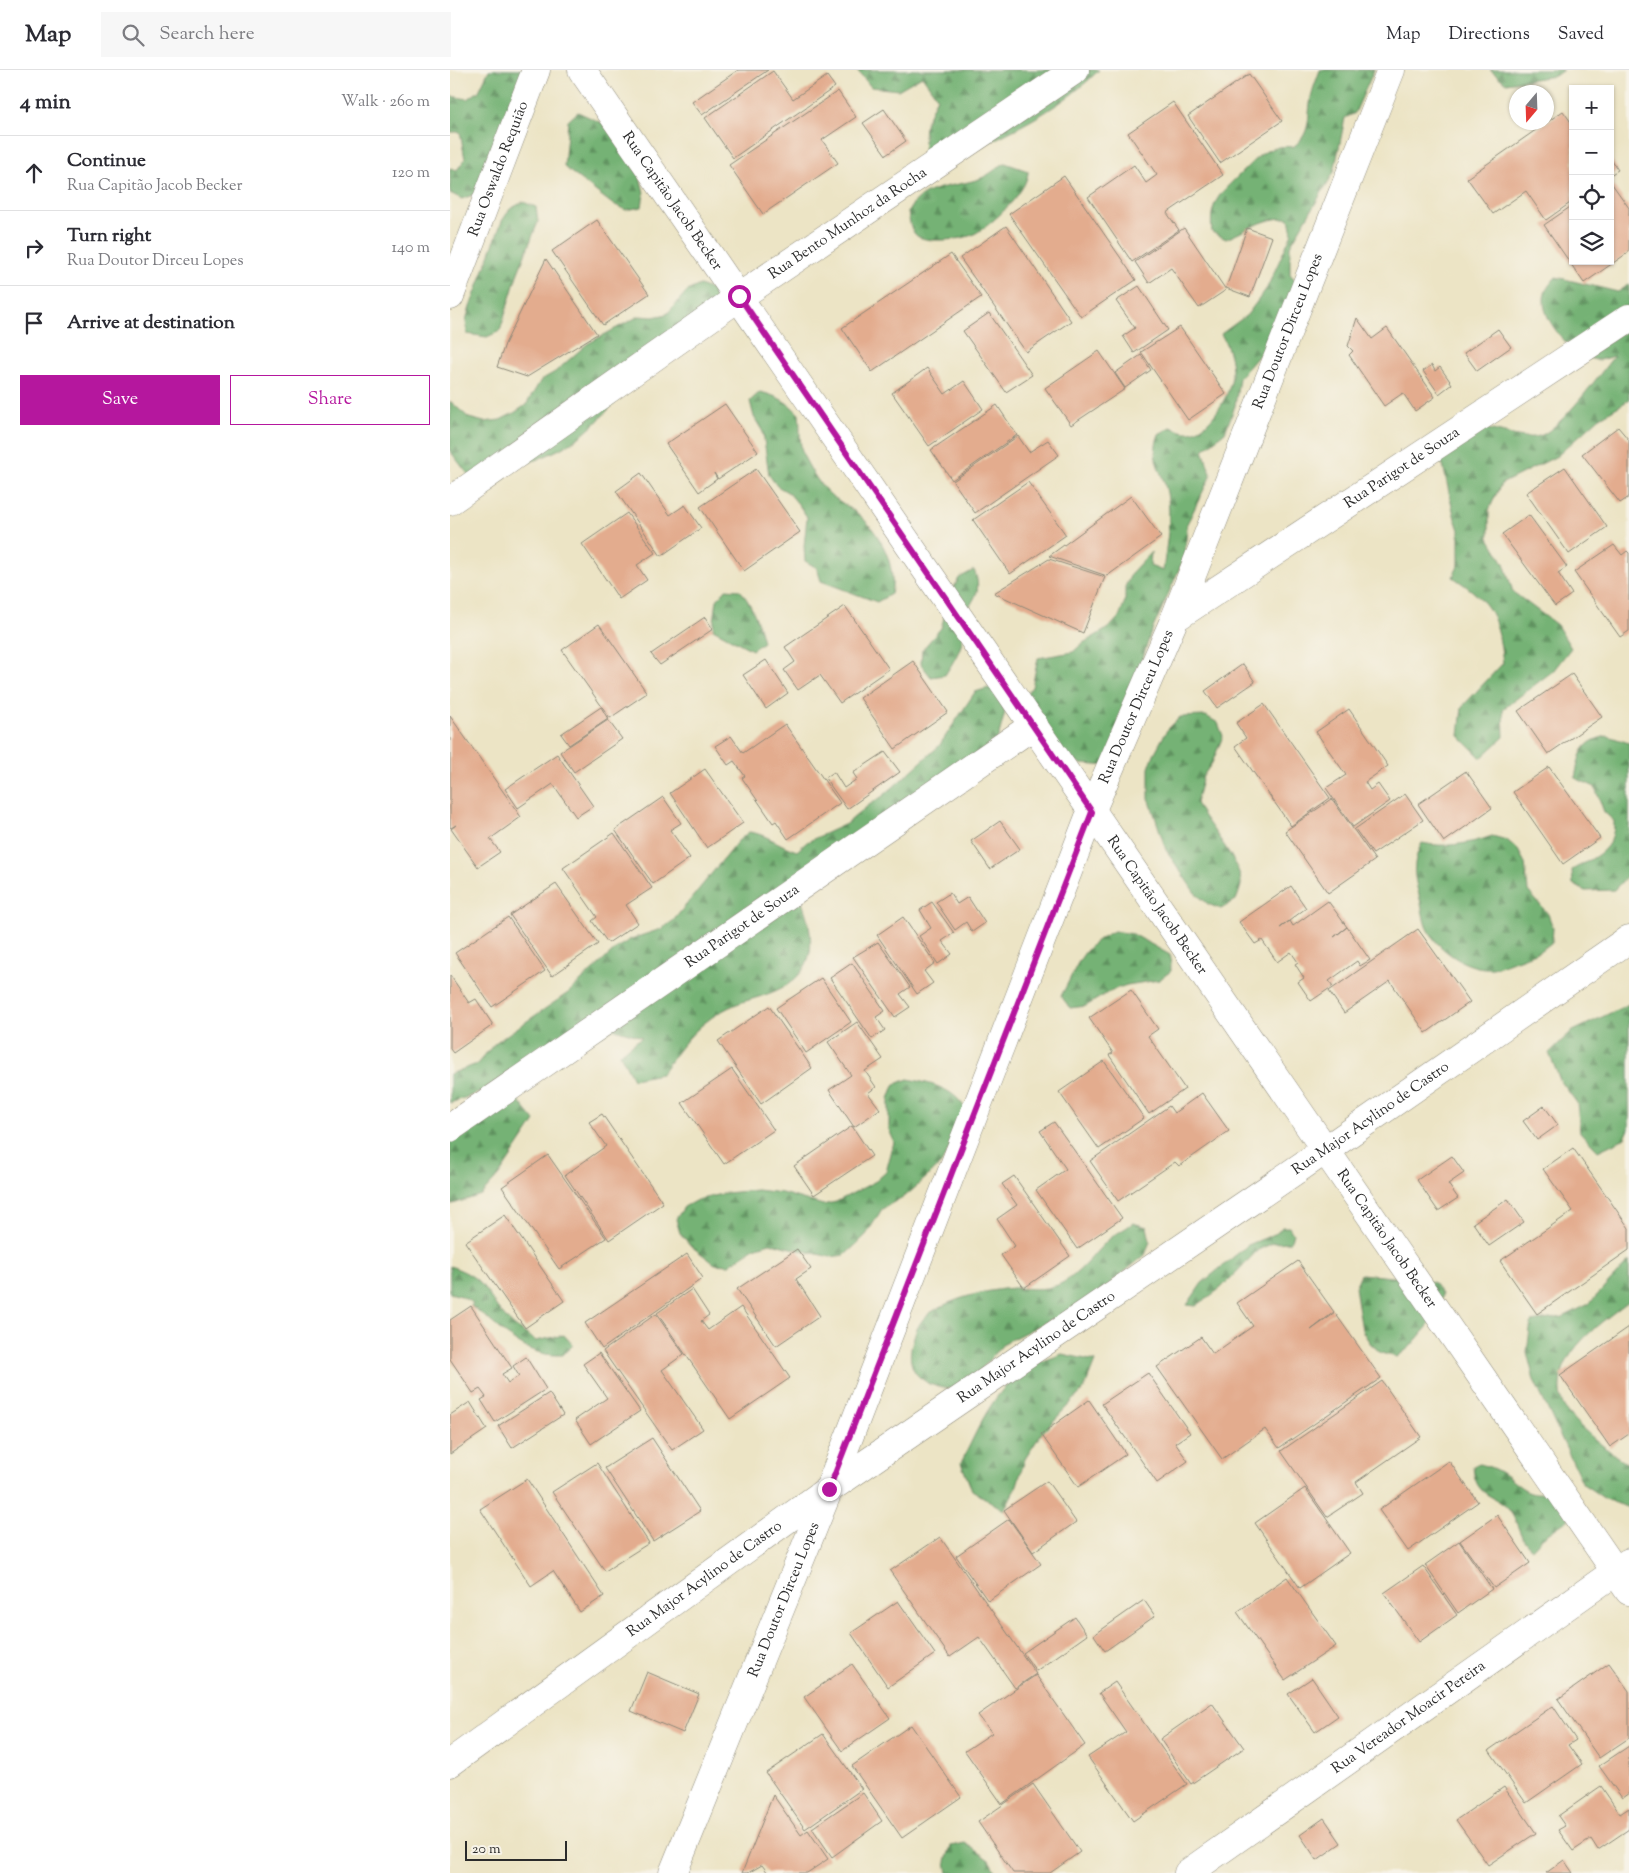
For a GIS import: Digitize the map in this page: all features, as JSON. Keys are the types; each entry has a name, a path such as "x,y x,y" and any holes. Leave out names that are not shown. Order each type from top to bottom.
{"street":[{"name":"Rua Oswaldo Requião","path":"450,296 536,70"},
{"name":"Rua Capitão Jacob Becker","path":"582,70 1034,725 1324,1151 1625,1575"},
{"name":"Rua Bento Munhoz da Rocha","path":"450,501 739,296 1075,70"},
{"name":"Rua Doutor Dirceu Lopes","path":"673,1873 829,1489 1092,812 1175,618 1391,70"},
{"name":"Rua Parigot de Souza","path":"1175,618 1629,318"},
{"name":"Rua Parigot de Souza","path":"450,1128 1034,725"},
{"name":"Rua Major Acylino de Castro","path":"450,1763 829,1489 1324,1151 1629,939"},
{"name":"Rua Vereador Moacir Pereira","path":"1188,1873 1625,1575"}],"green space":[{"path":"489,70 532,70 475,194 462,199 450,193 450,168 457,170 465,159 460,132 450,132 450,96 468,99 479,91"},
{"path":"857,70 1099,70 1082,86 1046,112 947,163 923,152 925,124 937,97 922,76 898,90 871,87"},
{"path":"1320,70 1374,70 1355,113 1345,118 1334,172 1290,246 1290,274 1303,289 1276,336 1239,378 1235,406 1225,432 1203,450 1211,475 1187,524 1185,556 1150,635 1109,766 1081,764 1054,750 1020,701 1032,687 1038,658 1073,652 1083,643 1109,628 1119,617 1125,601 1125,587 1132,572 1151,552 1150,566 1163,571 1169,512 1165,484 1157,464 1155,451 1159,434 1171,427 1184,432 1194,431 1202,427 1217,411 1228,392 1232,374 1229,353 1221,334 1247,315 1267,288 1292,233 1289,218 1280,218 1256,225 1226,239 1212,232 1212,211 1224,190 1255,160 1271,149 1293,147 1299,142 1308,125 1312,94"},
{"path":"1490,70 1563,70 1555,76 1506,83"},
{"path":"578,112 604,124 640,176 644,193 642,207 626,210 611,203 564,167 568,121"},
{"path":"1005,163 1028,171 1027,179 1022,188 999,216 981,230 969,236 934,240 919,237 915,234 908,212 921,196 939,188 979,179"},
{"path":"523,202 536,207 538,222 517,275 500,331 487,337 467,334 466,320 470,307 502,221 510,209"},
{"path":"1556,277 1618,292 1629,284 1629,400 1599,418 1557,456 1501,484 1489,510 1489,538 1504,563 1513,592 1557,625 1571,648 1553,671 1503,709 1504,737 1481,758 1459,736 1462,707 1503,663 1501,647 1495,622 1485,603 1453,577 1459,564 1459,530 1443,465 1433,456 1482,428 1526,437 1540,436 1549,431 1569,412 1614,356 1599,360 1590,358 1581,354 1562,339 1549,319 1544,300 1546,290"},
{"path":"700,285 714,291 722,303 636,381 580,437 561,449 537,460 474,482 450,451 450,401 469,418 484,422 500,420 526,405 541,380 555,372 587,344 639,316 653,317 667,314 687,291"},
{"path":"760,392 781,400 799,414 801,443 805,459 813,474 824,488 832,496 857,513 879,539 889,561 892,583 891,594 877,602 821,581 817,568 805,561 804,546 807,517 789,493 777,486 769,475 763,432 754,417 750,401"},
{"path":"974,570 978,585 977,591 962,620 963,636 959,651 945,675 931,677 921,664 922,650 941,628 952,591 959,578"},
{"path":"726,589 740,590 754,614 763,642 752,650 713,629 717,600"},
{"path":"995,686 1005,712 998,738 800,897 809,925 810,951 807,963 800,974 790,983 769,994 729,1007 712,1017 695,1031 661,1074 633,1079 620,1054 642,1037 615,1029 484,1091 450,1103 450,1074 477,1064 495,1043 568,993 618,947 631,939 661,929 673,921 738,841 749,832 762,835 797,851 807,842 846,824 883,796 939,746 975,692"},
{"path":"1206,716 1218,723 1223,736 1212,763 1203,776 1196,803 1230,855 1240,876 1241,885 1236,900 1221,909 1208,904 1195,893 1166,850 1149,798 1149,768 1167,730 1180,717"},
{"path":"1608,736 1629,743 1629,874 1614,890 1585,891 1573,884 1572,870 1602,852 1611,839 1614,821 1604,812 1595,787 1575,778 1578,762 1583,750 1592,741"},
{"path":"1492,836 1507,840 1518,850 1525,863 1528,891 1548,914 1553,928 1552,942 1541,950 1500,966 1484,968 1466,963 1450,954 1436,942 1428,931 1416,884 1415,864 1422,843 1439,845 1457,844"},
{"path":"1114,931 1133,934 1170,955 1171,971 1159,980 1127,985 1112,990 1086,1006 1070,1008 1061,996 1076,966 1094,943"},
{"path":"1629,1004 1629,1129 1625,1138 1598,1151 1580,1132 1577,1103 1560,1080 1549,1053 1571,1032"},
{"path":"908,1079 927,1083 951,1093 958,1099 968,1114 941,1164 908,1194 882,1209 866,1235 845,1255 830,1257 770,1243 754,1248 729,1265 715,1264 691,1246 680,1233 676,1219 684,1207 697,1200 726,1193 757,1190 782,1193 823,1205 836,1202 876,1181 886,1172 894,1142 889,1129 889,1099 894,1085"},
{"path":"518,1100 535,1121 499,1175 481,1195 450,1205 450,1139 492,1110"},
{"path":"1133,1223 1147,1227 1150,1241 1145,1255 1068,1318 1052,1319 1004,1343 965,1388 937,1387 916,1373 911,1361 912,1344 920,1324 930,1313 959,1299 981,1293 1013,1288 1041,1289 1058,1285 1079,1271 1108,1240"},
{"path":"1282,1227 1289,1227 1293,1234 1290,1242 1273,1243 1258,1250 1221,1288 1196,1306 1187,1305 1202,1283 1248,1245 1277,1233"},
{"path":"1629,1261 1629,1301 1579,1344 1569,1357 1563,1371 1560,1386 1562,1403 1565,1410 1590,1435 1626,1463 1629,1462 1629,1508 1605,1499 1583,1484 1534,1380 1527,1352 1531,1322 1563,1317 1589,1304"},
{"path":"450,1266 478,1281 505,1317 536,1341 564,1335 573,1345 563,1355 548,1354 535,1351 513,1340 471,1306 473,1303 461,1296 450,1293"},
{"path":"1407,1273 1434,1283 1442,1294 1440,1312 1410,1347 1397,1357 1381,1353 1370,1343 1362,1330 1355,1287 1361,1274 1392,1277"},
{"path":"1062,1354 1095,1361 1084,1389 1041,1434 1025,1459 1017,1485 1004,1510 972,1490 961,1463 980,1424 1004,1388 1030,1367"},
{"path":"1480,1464 1500,1472 1530,1492 1543,1493 1551,1490 1569,1519 1542,1538 1532,1549 1521,1536 1509,1510 1486,1494 1478,1484 1473,1466"},
{"path":"965,1843 989,1860 996,1873 948,1873 946,1861 951,1846"}],"building":[{"path":"738,70 768,70 702,115 692,102"},
{"path":"773,71 793,99 827,76 835,87 733,158 705,118"},
{"path":"1249,74 1282,121 1220,163 1188,116"},
{"path":"838,91 856,117 822,140 838,163 763,214 729,165"},
{"path":"1173,102 1223,175 1167,213 1179,230 1132,262 1088,197 1134,165 1146,183 1157,175 1128,133"},
{"path":"884,109 906,141 886,155 863,123"},
{"path":"1563,111 1569,119 1569,204 1546,220 1526,191 1493,214 1467,178 1536,130 1554,130 1554,117"},
{"path":"1614,164 1618,170 1614,172"},
{"path":"1064,176 1136,280 1081,317 1009,214"},
{"path":"1614,187 1629,208 1629,252 1614,262"},
{"path":"1569,208 1569,261 1544,225"},
{"path":"597,220 649,294 603,325 552,251"},
{"path":"1006,226 1071,321 1026,352 960,258"},
{"path":"1184,228 1226,290 1199,308 1171,268 1149,283 1135,262"},
{"path":"1247,228 1272,237 1250,297 1226,288"},
{"path":"951,254 981,297 872,372 842,328"},
{"path":"546,259 597,334 527,377 497,367 505,344"},
{"path":"1572,265 1610,265 1584,283"},
{"path":"1139,286 1168,330 1134,353 1123,336 1135,328 1116,301"},
{"path":"989,313 1032,375 1006,392 963,331"},
{"path":"1357,318 1372,339 1387,328 1435,397 1415,411 1403,393 1384,406 1349,355 1353,351 1348,346"},
{"path":"1180,327 1226,394 1188,420 1141,352"},
{"path":"1498,329 1511,347 1477,371 1464,353"},
{"path":"1099,351 1125,389 1071,425 1045,388"},
{"path":"1141,355 1151,370 1125,388 1115,373"},
{"path":"1432,365 1435,371 1440,367 1452,384 1439,394 1423,371"},
{"path":"927,368 945,394 964,381 983,409 929,446 892,393"},
{"path":"725,404 758,452 718,479 714,473 717,479 699,492 666,444"},
{"path":"997,405 1017,435 952,480 931,450"},
{"path":"1618,427 1629,440 1629,497 1620,503 1582,454"},
{"path":"1018,436 1029,452 1048,440 1059,455 975,513 953,481"},
{"path":"1565,467 1607,527 1569,554 1526,493"},
{"path":"756,469 800,532 744,571 700,507"},
{"path":"641,473 670,515 685,505 701,528 661,556 616,491"},
{"path":"1028,482 1066,535 1010,574 973,520"},
{"path":"1131,496 1161,537 1107,576 1049,556"},
{"path":"627,513 655,553 637,565 647,580 619,599 582,544"},
{"path":"1529,515 1567,567 1558,573 1572,594 1555,606 1502,534"},
{"path":"1614,545 1622,555 1627,551 1629,553 1629,631 1620,637 1574,572"},
{"path":"1049,559 1105,577 1083,633 994,593"},
{"path":"845,606 889,669 840,703 820,675 798,690 784,670 795,662 785,647"},
{"path":"705,617 713,629 660,665 651,654"},
{"path":"599,624 647,693 610,718 562,650"},
{"path":"766,660 788,693 766,709 743,675"},
{"path":"913,661 948,712 895,749 860,698"},
{"path":"1243,664 1255,682 1217,708 1205,691"},
{"path":"1572,674 1602,717 1548,754 1518,711"},
{"path":"1264,704 1330,798 1291,826 1235,746 1246,738 1236,723"},
{"path":"601,707 608,719 569,745 561,734"},
{"path":"1349,709 1388,766 1365,782 1370,790 1378,784 1390,801 1353,827 1326,788 1346,775 1316,732"},
{"path":"450,716 521,817 490,839 500,852 478,867 451,829 456,825 450,827"},
{"path":"608,720 622,739 574,772 560,752"},
{"path":"785,724 840,803 788,839 776,821 773,823 742,778 745,776 734,761 728,765 715,746 731,736 743,753"},
{"path":"885,752 900,772 847,809 825,778 834,772 844,788 857,779 853,773"},
{"path":"557,754 593,806 576,817 553,784 518,808 505,789"},
{"path":"1549,767 1600,838 1563,864 1513,792"},
{"path":"705,769 743,823 707,848 670,793"},
{"path":"1466,771 1492,808 1444,842 1418,804"},
{"path":"1405,794 1423,820 1373,854 1355,829"},
{"path":"663,797 681,823 670,830 690,858 653,884 615,830"},
{"path":"1332,799 1375,860 1328,893 1285,831"},
{"path":"1000,821 1020,849 990,869 971,841"},
{"path":"614,833 652,888 626,905 638,923 608,943 592,921 597,917 563,868"},
{"path":"556,884 598,944 552,976 510,915"},
{"path":"1291,886 1306,908 1280,928 1290,921 1293,926 1328,901 1370,960 1360,966 1357,961 1329,981 1333,986 1311,1001 1298,982 1304,978 1295,964 1298,962 1291,952 1277,962 1262,940 1255,944 1239,922"},
{"path":"950,893 957,904 968,897 985,923 972,932 966,922 955,930 936,902"},
{"path":"932,902 954,933 942,941 952,954 938,964 919,936 931,928 920,910"},
{"path":"508,917 545,971 492,1007 455,953"},
{"path":"903,917 935,963 924,971 933,983 917,994 877,935"},
{"path":"1418,929 1470,1002 1426,1033 1390,981 1344,1013 1329,991"},
{"path":"878,942 910,987 900,994 910,1007 895,1017 853,957"},
{"path":"852,963 885,1011 876,1017 885,1030 872,1039 830,978"},
{"path":"450,975 469,1003 476,999 493,1025 453,1053 450,1049"},
{"path":"821,978 851,1022 806,1053 776,1008"},
{"path":"1131,990 1158,1029 1148,1036 1185,1089 1149,1114 1109,1055 1113,1053 1089,1018"},
{"path":"769,1006 812,1068 761,1104 718,1041"},
{"path":"857,1022 883,1059 865,1071 876,1087 868,1093 880,1109 854,1127 829,1090 851,1075 828,1042"},
{"path":"1104,1061 1144,1118 1099,1149 1059,1092"},
{"path":"732,1069 774,1130 724,1164 682,1103"},
{"path":"1202,1093 1229,1131 1179,1166 1175,1162 1118,1201 1090,1161 1169,1106 1174,1113"},
{"path":"1544,1106 1558,1125 1537,1140 1523,1121"},
{"path":"602,1114 663,1203 609,1240 565,1175 606,1146 589,1122"},
{"path":"1054,1122 1122,1218 1077,1249 1036,1190 1066,1169 1040,1131"},
{"path":"852,1126 872,1156 814,1195 794,1166"},
{"path":"1573,1148 1629,1228 1629,1250 1537,1314 1500,1261 1573,1211 1543,1169"},
{"path":"548,1155 606,1238 559,1269 502,1187"},
{"path":"1452,1156 1464,1173 1448,1184 1458,1198 1438,1211 1417,1180"},
{"path":"1014,1176 1070,1256 1024,1288 1001,1255 1015,1246 997,1219 1017,1205 1002,1184"},
{"path":"1508,1199 1524,1222 1489,1246 1473,1223"},
{"path":"505,1215 564,1301 525,1328 465,1242"},
{"path":"797,1249 811,1269 796,1279 820,1316 776,1346 737,1289"},
{"path":"687,1254 703,1278 602,1349 585,1323"},
{"path":"1298,1261 1334,1312 1311,1330 1335,1313 1381,1378 1279,1448 1265,1429 1222,1459 1157,1367 1201,1337 1213,1354 1253,1326 1237,1303"},
{"path":"692,1289 709,1315 701,1321 708,1330 741,1307 790,1378 730,1419 657,1313"},
{"path":"471,1306 512,1368 502,1374 508,1383 519,1376 513,1366 526,1357 546,1389 495,1422 481,1400 486,1397 480,1389 473,1393 450,1359 450,1320"},
{"path":"656,1314 684,1354 662,1370 703,1429 672,1450 603,1351"},
{"path":"1629,1327 1629,1434 1610,1447 1560,1375"},
{"path":"599,1353 640,1411 591,1444 575,1420 607,1398 583,1364"},
{"path":"1148,1373 1190,1433 1175,1443 1188,1461 1157,1483 1102,1404"},
{"path":"1382,1381 1421,1437 1356,1482 1363,1493 1327,1517 1281,1451"},
{"path":"549,1393 563,1415 512,1448 498,1426"},
{"path":"1089,1400 1126,1454 1078,1487 1041,1434"},
{"path":"470,1402 487,1429 450,1454 450,1415"},
{"path":"652,1438 700,1511 653,1541 605,1468"},
{"path":"1449,1461 1478,1502 1408,1551 1379,1510"},
{"path":"597,1463 649,1543 605,1571 552,1492"},
{"path":"527,1479 604,1596 580,1612 553,1571 531,1586 480,1509"},
{"path":"1047,1481 1076,1522 1033,1552 1004,1510"},
{"path":"1305,1488 1350,1553 1300,1588 1255,1523"},
{"path":"1497,1515 1530,1563 1494,1588 1460,1541"},
{"path":"1009,1519 1041,1564 988,1601 956,1556"},
{"path":"940,1537 1036,1674 1015,1688 979,1637 950,1657 890,1571"},
{"path":"1459,1541 1492,1589 1458,1613 1425,1565"},
{"path":"1423,1566 1457,1615 1419,1642 1384,1593"},
{"path":"1287,1577 1336,1646 1285,1680 1237,1612"},
{"path":"1144,1600 1155,1616 1105,1651 1094,1635"},
{"path":"898,1601 935,1654 888,1687 851,1633"},
{"path":"1075,1617 1087,1635 1036,1671 1023,1653"},
{"path":"1609,1663 1629,1691 1629,1738 1599,1758 1558,1699"},
{"path":"852,1664 890,1718 842,1751 804,1697"},
{"path":"647,1672 699,1694 683,1733 631,1711"},
{"path":"1036,1675 1085,1745 1002,1804 965,1751 992,1733 978,1715"},
{"path":"1312,1678 1338,1716 1315,1732 1288,1694"},
{"path":"1115,1682 1187,1784 1133,1821 1088,1757 1126,1732 1099,1693"},
{"path":"1212,1703 1244,1748 1191,1784 1160,1739"},
{"path":"1553,1706 1576,1740 1568,1745 1582,1764 1526,1803 1489,1750"},
{"path":"911,1725 961,1797 902,1838 852,1766"},
{"path":"823,1734 862,1789 805,1829 766,1773"},
{"path":"1629,1746 1629,1793 1622,1798 1599,1766"},
{"path":"1033,1784 1080,1852 1050,1873 1013,1873 978,1822"},
{"path":"1601,1786 1620,1814 1629,1808 1629,1829 1598,1850 1591,1839 1573,1851 1558,1830 1565,1826 1558,1816"},
{"path":"1504,1787 1536,1833 1488,1865 1456,1820"},
{"path":"863,1793 882,1821 832,1857 812,1828"},
{"path":"773,1795 801,1835 808,1830 828,1859 807,1873 768,1873 762,1865 748,1873 742,1873"},
{"path":"1324,1818 1341,1843 1317,1860 1300,1835"},
{"path":"1564,1860 1573,1873 1546,1873"}],"route":[{"path":"739,296 1092,812 829,1489"}]}
